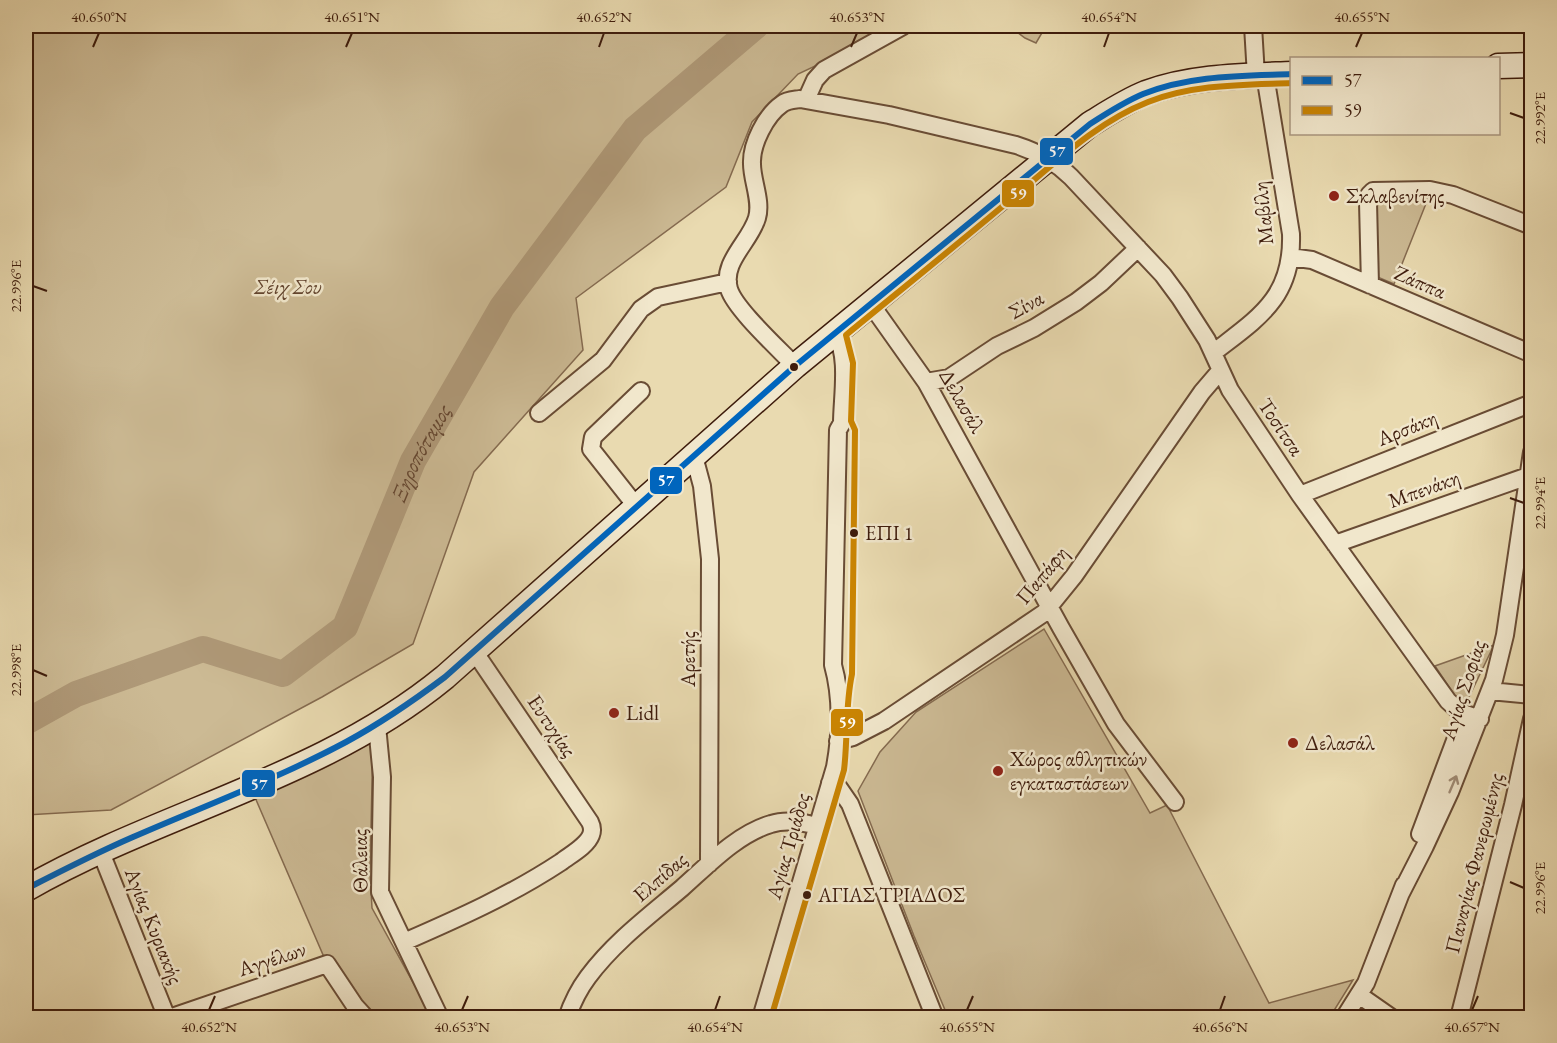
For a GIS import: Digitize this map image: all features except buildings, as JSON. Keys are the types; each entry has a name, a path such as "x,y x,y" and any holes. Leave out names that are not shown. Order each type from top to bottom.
{"main road":[{"path":"1500,66 1532,65"},
{"path":"26,890 100,850 300,766 377,726 420,698 795,366 1090,124 1144,94 1180,83 1290,74"}],"street":[{"path":"795,366 736,302 728,282 730,268 758,216 752,164 753,153 769,118 784,102 806,100 815,80 824,70 903,26"},
{"name":"Μαβίλη","path":"1213,353 1256,320 1270,306 1282,285 1290,257 1291,234 1253,26"},
{"name":"Τοσίτσα","path":"806,100 889,115 1016,145 1047,158 1071,177 1138,248 1180,298 1213,353 1230,390 1300,495 1448,701 1457,710 1472,717"},
{"path":"1371,285 1369,195 1373,191 1440,191 1532,226"},
{"name":"Σίνα","path":"926,382 950,378 997,346 1034,328 1076,302 1101,283 1138,248"},
{"name":"Ζάππα","path":"1290,257 1308,258 1532,354"},
{"path":"539,413 603,360 641,309 658,297 728,282"},
{"name":"Δελασάλ","path":"870,303 926,382 1116,724 1175,802"},
{"name":"Αγίας Τριάδος","path":"761,1017 835,767 838,741 839,685 833,665 838,430 842,423 843,355 835,333"},
{"name":"Παπάφη","path":"838,741 853,737 884,720 1035,620 1050,606 1110,525 1202,392 1220,371"},
{"path":"636,506 590,445 595,434 641,391"},
{"name":"Αρσάκη","path":"1300,495 1532,403"},
{"name":"Αγίας Σοφίας","path":"1344,1017 1359,995 1371,970 1401,893 1419,836 1472,717 1490,690 1502,648 1532,452"},
{"name":"Αρετής","path":"694,456 702,486 710,559 709,864"},
{"name":"Μπενάκη","path":"1335,544 1528,476"},
{"name":"Ευτυχίας","path":"404,942 494,902 528,883 581,847 590,838 592,826 474,651"},
{"path":"1490,690 1532,695"},
{"name":"Παναγίας Φανερωμένης","path":"1459,1017 1511,816 1532,719"},
{"name":"Θάλειας","path":"377,726 382,777 380,890 440,1017"},
{"path":"830,783 839,788 850,804 935,1017"},
{"name":"Ελπίδας","path":"567,1017 582,984 609,952 709,864 743,838 765,826 789,822 817,826"},
{"name":"Αγίας Κυριακής","path":"100,850 168,1017"},
{"name":"Αγγέλων","path":"168,1017 327,964 355,1006 366,1017"},
{"path":"1359,995 1392,1017"}],"green space":[{"name":"Σέιχ Σου","path":"26,26 891,26 851,49 798,74 752,122 726,187 576,298 583,350 474,472 413,644 322,697 111,810 26,815"},
{"path":"1009,26 1046,26 1036,43"},
{"path":"1429,196 1394,284 1375,276 1374,197"},
{"path":"1044,629 1150,813 1167,805 1269,1003 1353,980 1330,1017 948,1017 858,791 880,752 916,712"},
{"path":"1494,645 1468,699 1461,701 1457,699 1435,666"},
{"path":"373,737 370,873 372,908 432,1017 374,1017 327,964 254,795"}],"waterway":[{"name":"Ξηροπόταμος","path":"26,722 76,694 203,649 283,674 345,627 413,461 502,307 635,129 756,26"}],"transit line":[{"name":"57","path":"26,889 119,843 320,755 372,727 421,695 445,677 795,366 1096,120 1143,94 1179,83 1235,76 1290,74"},
{"name":"59","path":"771,1018 844,770 848,698 852,674 855,430 851,421 853,363 846,335 1062,157 1111,120 1148,102 1183,92 1219,86 1290,83"}],"place":[{"name":"Σκλαβενίτης","path":"1334,196"},
{"name":"ΕΠΙ 1","path":"854,533"},
{"name":"Lidl","path":"614,713"},
{"name":"Δελασάλ","path":"1293,743"},
{"name":"Χώρος αθλητικών εγκαταστάσεων","path":"998,771"},
{"name":"ΑΓΙΑΣ ΤΡΙΑΔΟΣ","path":"807,895"}]}
